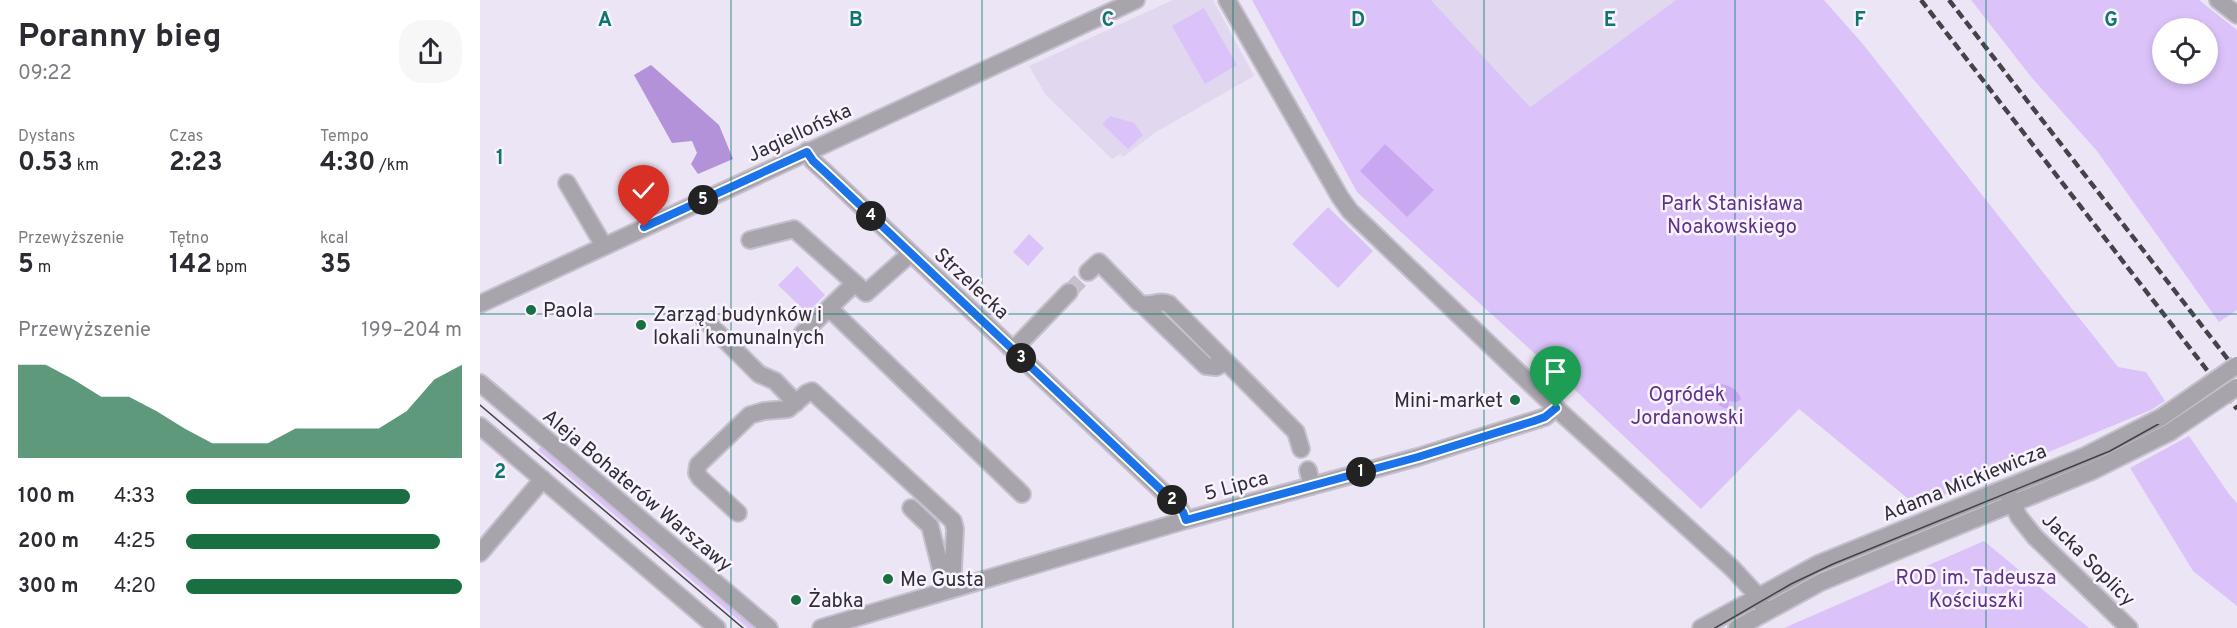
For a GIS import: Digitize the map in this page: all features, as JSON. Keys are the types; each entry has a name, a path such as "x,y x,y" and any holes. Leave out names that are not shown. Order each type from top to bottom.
{"street":[{"name":"Jagiellońska","path":"480,304 1136,0"},
{"path":"1227,0 1344,202 1556,408 1719,555 1757,597 1766,612"},
{"name":"Strzelecka","path":"807,152 815,163 910,254 1175,503 1183,512 1186,520"},
{"path":"567,183 604,246"},
{"path":"750,240 794,229 866,293 910,254"},
{"path":"1088,272 1099,262 1143,304 1161,302 1169,304 1296,432 1301,449"},
{"path":"802,334 855,283"},
{"path":"1013,350 1069,292"},
{"path":"829,308 1023,494"},
{"path":"704,319 759,374 775,381 796,403"},
{"name":"Adama Mickiewicza","path":"1737,628 1831,578 2105,465 2166,424 2237,365"},
{"name":"Aleja Bohaterów Warszawy","path":"480,383 769,628"},
{"name":"Adama Mickiewicza","path":"1701,628 1837,556 2166,424 2237,387"},
{"path":"738,513 700,478 697,473 698,465 750,415 764,411 786,410 809,391 815,392 951,518 955,529 949,589"},
{"name":"5 Lipca","path":"821,628 1186,520 1310,478 1418,457 1534,421 1545,417 1556,408"},
{"path":"480,426 715,627"},
{"path":"480,553 543,479"},
{"name":"Jacka Soplicy","path":"2006,487 2023,524 2129,628"},
{"path":"911,508 930,526 949,589"}],"shaded area":[{"path":"1173,0 1213,0 1254,76 1156,132 1123,157 1120,154 1112,159 1046,95 1029,66"},
{"path":"1431,0 1676,0 1530,107"},
{"path":"651,65 719,125 733,159 698,174 691,164 697,153 692,141 672,143 634,75"},
{"path":"1385,144 1434,190 1407,217 1360,171"},
{"path":"1711,384 1729,386 1741,399 1737,402 1729,401 1728,409 1720,406 1708,394 1706,386"}],"green space":[{"name":"Park Stanisława Noakowskiego","path":"1252,0 1431,0 1530,107 1676,0 1824,0 1862,43 2118,367 2146,372 2165,401 2151,410 1917,506 1799,409 1701,509 1576,391 1357,192"},
{"path":"1971,0 2199,0 2237,30 2237,310 2219,322 2097,151 2032,78"},
{"path":"1204,8 1237,65 1205,84 1172,26"},
{"path":"1110,116 1134,123 1143,135 1128,149 1102,124"},
{"path":"1328,207 1373,251 1338,288 1292,244"},
{"path":"1029,234 1044,248 1028,266 1013,252"},
{"path":"797,266 825,295 807,313 778,285"},
{"path":"2189,436 2237,503 2237,606 2193,571 2130,468"},
{"path":"542,445 752,624 753,628 748,628 538,450"},
{"name":"ROD im. Tadeusza Kościuszki","path":"1984,541 2089,628 1784,628"}],"tunnel":[{"path":"1069,292 1088,272"}],"tram line":[{"path":"1715,628 1791,584 1833,564 2110,451 2173,416 2237,372"},
{"path":"480,405 743,628"}],"railway":[{"path":"1921,0 2237,409"},
{"path":"1949,0 2237,371"}],"place":[{"name":"Paola","path":"531,310"},
{"name":"Zarząd budynków i lokali komunalnych","path":"641,325"},
{"name":"Mini-market","path":"1515,400"},
{"name":"Me Gusta","path":"888,579"},
{"name":"Żabka","path":"796,600"}],"route":[{"path":"644,227 807,152 813,161 1175,503 1183,512 1186,520 1418,457 1534,421 1545,417 1556,408"}],"park label":[{"name":"Ogródek Jordanowski","path":"1687,406"}]}
